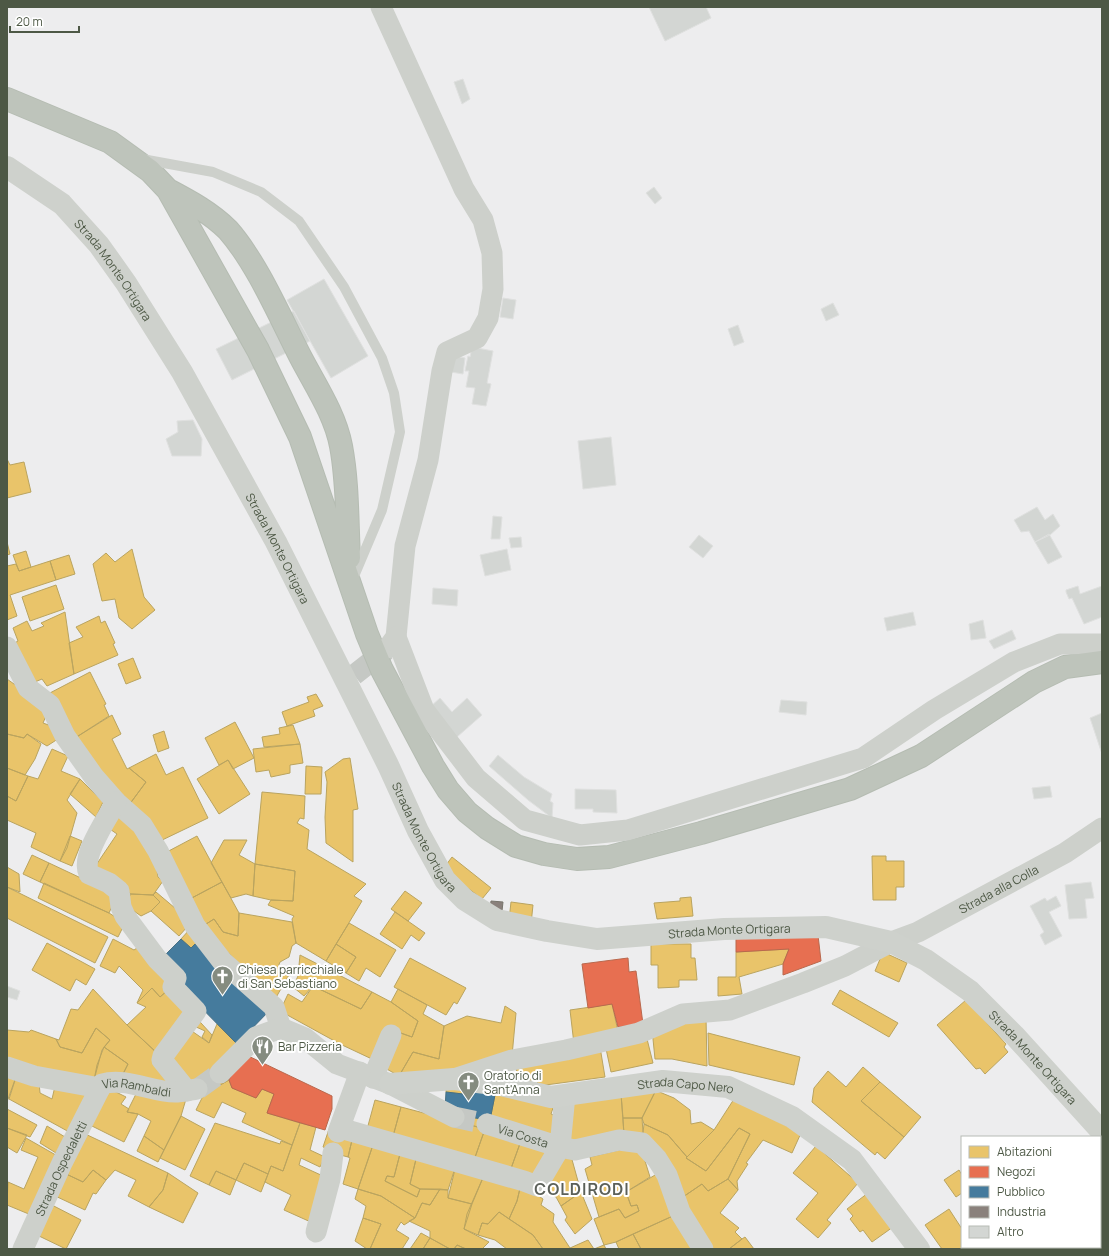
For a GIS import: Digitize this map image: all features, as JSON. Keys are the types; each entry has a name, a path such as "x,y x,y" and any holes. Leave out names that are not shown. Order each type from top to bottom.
{"highway":[{"path":"7,99 110,142 150,171 168,190 258,350 300,437 367,634 382,670 433,766 448,790 467,812 487,828 516,846 544,854 577,859 609,858 850,789 921,756 1034,682 1066,667 1102,662"},
{"path":"168,190 208,213 228,230 245,253 333,420 341,446 345,472 351,585"}],"main road":[{"name":"Strada Monte Ortigara","path":"7,167 62,204 99,245 126,283 182,372 276,542 363,716 418,831 445,880 465,900 498,920 547,931 597,939 724,928 826,927 891,942 926,960 970,991 1014,1035 1102,1132"},
{"name":"Strada Capo Nero","path":"374,1078 454,1079 501,1085 551,1097 663,1081 728,1087 792,1117 852,1160 919,1249"}],"street":[{"path":"381,7 461,182 483,220 492,253 493,289 488,318 476,338 447,352 442,371 428,460 405,546 391,643 424,710 476,778 525,820 580,835 628,830 863,758 934,710 1014,662 1060,644 1102,644"},
{"path":"7,646 28,688 50,705 65,736 94,777 116,802 142,825 158,851 195,926 222,961 274,1008 281,1028"},
{"path":"354,675 363,716"},
{"name":"Via Rambaldi","path":"7,1067 34,1076 100,1088 102,1084 107,1083 136,1084 175,1092 192,1090 162,1060 162,1056 196,1011 173,987 176,978 157,959 125,916 121,907 119,891 109,883 88,874 85,867 89,852 116,802"},
{"name":"Strada alla Colla","path":"454,1079 512,1060 566,1050 640,1033 683,1014 730,1010 845,966 891,942 918,932 1005,886 1065,853 1102,828"},
{"path":"220,1073 256,1037 281,1028 305,1038 337,1064 374,1078 454,1117"},
{"path":"391,1035 374,1078 339,1130 524,1181 537,1186 560,1147 565,1095"},
{"name":"Strada Ospedaletti","path":"23,1249 62,1163 100,1088"},
{"name":"Via Costa","path":"487,1124 560,1147 575,1150 618,1140 642,1143 657,1159 667,1175 680,1212 703,1249"},
{"path":"316,1232 330,1179 333,1153"}],"lane":[{"path":"132,157 213,172 260,192 299,221 344,287 382,358 394,393 400,432 382,510 351,585"}],"building: Abitazioni":[{"path":"7,459 10,465 24,462 31,492 7,498"},
{"path":"7,542 10,554 7,555"},
{"path":"132,549 144,597 155,610 132,629 119,618 115,599 102,601 93,564 106,553 115,562"},
{"path":"26,551 31,567 19,571 13,555"},
{"path":"69,555 75,574 56,580 50,561"},
{"path":"50,561 56,580 10,595 17,616 7,620 7,566 16,564 19,571"},
{"path":"56,585 64,609 30,621 22,597"},
{"path":"65,612 74,674 47,686 42,679 30,684 13,644 18,641 13,628 27,621 32,631 44,626 41,623"},
{"path":"99,616 101,623 105,621 115,643 113,644 118,655 74,674 69,643 83,637 76,627"},
{"path":"133,658 141,678 126,684 118,664"},
{"path":"90,672 106,704 104,705 109,716 75,738 48,694"},
{"path":"7,679 49,709 43,723 54,727 61,737 47,746 27,734 24,738 7,734"},
{"path":"316,694 323,706 313,710 315,716 287,726 282,712 309,702 307,697"},
{"path":"112,715 121,734 112,739 127,769 129,768 146,782 129,805 75,738"},
{"path":"235,722 254,758 233,769 228,760 219,765 205,738"},
{"path":"293,725 300,744 264,747 262,737 280,734 279,728"},
{"path":"164,731 169,748 158,752 153,735"},
{"path":"7,734 24,738 27,734 41,744 35,759 25,775 7,768"},
{"path":"300,744 303,763 290,765 290,773 271,777 269,770 256,772 253,749"},
{"path":"52,749 68,756 61,771 80,779 67,800 77,813 67,848 60,861 31,847 36,833 7,820 7,796 16,801 28,776 38,779"},
{"path":"156,754 166,775 183,767 208,818 158,842 129,805 146,782 129,768"},
{"path":"350,758 358,809 353,810 353,862 326,843 325,817 327,782 325,772 343,759"},
{"path":"228,760 250,794 219,814 197,779"},
{"path":"306,766 322,767 321,794 305,794"},
{"path":"7,768 28,776 16,801 7,796"},
{"path":"80,779 103,802 96,817 70,794"},
{"path":"262,792 305,796 304,819 300,818 297,823 309,830 307,849 366,884 354,896 362,901 326,961 296,943 292,919 294,916 268,905 271,900 293,901 295,871 255,864"},
{"path":"122,812 155,857 158,877 163,881 153,895 131,894 112,881 92,871 117,834 107,827"},
{"path":"70,836 82,841 72,866 60,861"},
{"path":"197,836 222,882 188,900 163,854"},
{"path":"224,840 247,840 239,855 255,864 253,896 246,894 231,898 211,863"},
{"path":"32,855 49,863 40,882 23,874"},
{"path":"872,856 886,856 886,861 904,861 904,887 896,887 896,900 873,900"},
{"path":"452,857 491,888 482,899 443,869"},
{"path":"49,863 117,895 109,913 40,882"},
{"path":"255,864 295,871 293,901 271,900 253,896"},
{"path":"7,867 19,874 20,892 7,887"},
{"path":"222,882 239,913 238,936 223,932 214,919 203,926 188,900"},
{"path":"44,883 109,913 125,923 118,937 38,898"},
{"path":"7,887 108,937 95,963 7,918"},
{"path":"405,891 422,903 408,921 391,909"},
{"path":"156,892 182,914 188,926 179,936 151,911 160,902 153,895"},
{"path":"131,894 153,895 160,902 151,911 141,916 124,904"},
{"path":"691,897 693,916 657,919 654,903 680,901 680,898"},
{"path":"511,902 533,905 531,924 509,920"},
{"path":"395,912 425,933 419,941 411,935 402,949 380,934"},
{"path":"239,913 292,922 296,943 292,946 289,957 280,962 278,967 290,973 274,1001 203,926 214,919 223,932 238,936"},
{"path":"349,923 396,950 380,977 366,968 359,981 346,973 356,957 336,944"},
{"path":"190,929 199,940 191,948 181,939"},
{"path":"113,939 134,950 137,948 173,981 169,989 160,997 152,988 137,1003 143,990 119,966 115,973 100,966"},
{"path":"47,943 95,969 86,985 76,979 70,991 32,970"},
{"path":"336,944 356,957 346,973 326,961"},
{"path":"651,944 691,944 691,958 695,958 697,980 679,980 679,987 658,988 658,965 651,965"},
{"path":"789,949 783,964 739,977 742,994 718,996 718,977 736,977 736,952"},
{"path":"883,952 907,963 899,982 875,971"},
{"path":"300,955 372,992 361,1009 313,986 304,996 293,987 298,976"},
{"path":"410,958 466,988 457,1004 454,1002 446,1015 394,987"},
{"path":"313,986 361,1009 372,992 391,1002 418,1021 412,1037 395,1031 374,1060 340,1044 280,1011 288,994 302,1002"},
{"path":"152,988 160,997 169,989 212,1035 209,1043 202,1037 205,1031 183,1021 159,1055 127,1025 146,1007 137,1003"},
{"path":"93,989 127,1025 156,1052 173,1089 121,1078 128,1064 104,1047 110,1040 96,1028 82,1053 60,1047 56,1039 59,1040 71,1009 78,1010"},
{"path":"398,989 427,1005 423,1014 444,1026 439,1059 413,1052 399,1076 385,1068 395,1031 412,1037 418,1021 391,1002"},
{"path":"840,990 898,1023 889,1037 832,1004"},
{"path":"966,1000 1006,1044 1004,1047 1008,1052 985,1074 980,1068 976,1069 937,1025"},
{"path":"612,1004 619,1036 574,1044 570,1010"},
{"path":"505,1006 516,1013 512,1056 459,1072 399,1076 413,1052 439,1059 444,1026 467,1016 501,1023"},
{"path":"706,1017 707,1066 672,1059 655,1059 652,1029"},
{"path":"217,1024 237,1044 220,1073 229,1080 204,1094 165,1056 186,1027 209,1043"},
{"path":"96,1028 110,1040 102,1050 94,1080 7,1064 7,1030 29,1032 31,1030 56,1039 60,1047 82,1053"},
{"path":"708,1033 800,1057 794,1085 709,1065"},
{"path":"646,1035 653,1063 611,1072 605,1044"},
{"path":"104,1047 128,1064 121,1078 94,1080 97,1065"},
{"path":"600,1047 605,1077 538,1086 537,1079 518,1082 515,1061"},
{"path":"863,1067 880,1082 861,1101 904,1137 885,1159 877,1152 875,1155 812,1102 814,1088 828,1071 846,1087"},
{"path":"7,1071 17,1074 7,1102"},
{"path":"17,1074 39,1082 40,1093 52,1099 56,1082 94,1090 71,1133 9,1099"},
{"path":"229,1080 232,1088 256,1098 262,1089 274,1094 267,1113 300,1123 292,1145 242,1122 246,1113 222,1102 214,1118 196,1110 204,1094"},
{"path":"880,1082 921,1117 904,1137 861,1101"},
{"path":"104,1086 126,1097 121,1104 129,1109 127,1112 138,1114 124,1142 86,1123"},
{"path":"446,1087 464,1087 463,1094 446,1092"},
{"path":"139,1088 186,1099 181,1116 164,1150 144,1136 151,1121 138,1114 127,1112"},
{"path":"496,1090 554,1105 551,1114 561,1118 554,1141 490,1120"},
{"path":"657,1091 674,1098 690,1110 691,1124 701,1122 714,1130 687,1157 668,1135 644,1124 642,1118 655,1092"},
{"path":"655,1092 642,1118 623,1118 621,1094"},
{"path":"621,1094 624,1135 566,1143 569,1101"},
{"path":"734,1099 801,1133 792,1153 763,1140 746,1163 748,1164 737,1181 738,1190 728,1179 750,1134 739,1128 706,1171 686,1158 714,1130"},
{"path":"375,1100 401,1107 392,1140 366,1133"},
{"path":"401,1107 485,1129 473,1163 392,1140"},
{"path":"7,1109 37,1125 30,1137 7,1128"},
{"path":"454,1115 490,1120 485,1129 453,1120"},
{"path":"181,1116 205,1129 185,1170 160,1158"},
{"path":"623,1118 642,1118 643,1133 624,1135"},
{"path":"215,1123 280,1144 281,1141 292,1145 283,1171 271,1166 268,1174 244,1163 236,1180 216,1171 209,1185 190,1176"},
{"path":"300,1123 316,1127 310,1150 325,1157 320,1167 301,1158 299,1165 323,1176 313,1223 284,1210 291,1195 265,1182 271,1166 283,1171"},
{"path":"644,1124 668,1135 687,1157 686,1158 706,1171 739,1128 750,1134 728,1179 708,1191 702,1184 680,1199 643,1133"},
{"path":"47,1126 65,1137 56,1153 40,1143"},
{"path":"7,1128 27,1135 17,1153 7,1147"},
{"path":"329,1129 353,1136 348,1157 333,1153 333,1150 323,1147"},
{"path":"485,1129 522,1138 509,1174 473,1163"},
{"path":"81,1132 168,1173 163,1190 149,1207 128,1196 136,1180 115,1170 106,1180 93,1170 83,1182 62,1172"},
{"path":"144,1136 164,1150 158,1162 137,1151"},
{"path":"353,1136 374,1142 358,1189 343,1184 350,1158 348,1157"},
{"path":"26,1138 61,1158 36,1217 7,1205 8,1182 24,1189 38,1157 21,1150"},
{"path":"522,1138 555,1152 538,1182 509,1174"},
{"path":"374,1142 401,1150 394,1177 387,1176 385,1181 417,1197 420,1189 440,1189 430,1205 422,1203 415,1218 381,1196 358,1189"},
{"path":"640,1145 650,1177 626,1192 631,1206 637,1205 639,1211 625,1218 619,1209 599,1217 585,1169 592,1165 590,1157"},
{"path":"816,1146 858,1183 827,1220 831,1223 818,1238 796,1219 818,1193 793,1173"},
{"path":"401,1150 417,1155 410,1184 420,1189 417,1197 385,1181 387,1176 394,1177"},
{"path":"558,1153 571,1156 581,1192 561,1206 556,1197 539,1188"},
{"path":"417,1155 456,1165 448,1190 420,1189 410,1184"},
{"path":"244,1163 268,1174 261,1192 236,1180"},
{"path":"456,1165 485,1173 472,1204 448,1198"},
{"path":"93,1170 106,1180 96,1194 93,1193 85,1210 51,1194 62,1172 83,1182"},
{"path":"959,1170 961,1173 961,1194 956,1197 944,1180"},
{"path":"216,1171 236,1180 230,1195 209,1185"},
{"path":"662,1171 675,1215 616,1242 604,1245 594,1219 619,1209 625,1218 639,1211 637,1205 631,1206 626,1192"},
{"path":"168,1173 198,1193 183,1223 149,1207 163,1190"},
{"path":"485,1173 521,1184 517,1201 509,1219 499,1212 488,1224 482,1223 478,1235 464,1229 467,1214"},
{"path":"728,1179 738,1190 720,1213 739,1228 735,1232 742,1239 729,1249 708,1249 680,1199 702,1184 708,1191"},
{"path":"521,1184 543,1199 541,1205 554,1214 553,1222 570,1248 588,1240 594,1249 543,1249 533,1235 509,1219 517,1201"},
{"path":"358,1189 381,1196 415,1218 404,1225 401,1222 396,1230 409,1238 402,1249 370,1249 381,1224 363,1218 366,1206 355,1199"},
{"path":"440,1189 448,1190 448,1198 472,1204 464,1229 489,1242 482,1249 466,1249 457,1245 454,1249 450,1249 430,1238 430,1231 409,1221 415,1218 422,1203 430,1205"},
{"path":"581,1192 592,1219 575,1234 565,1220 567,1217 561,1206"},
{"path":"868,1193 893,1227 872,1242 863,1230 860,1232 850,1219 853,1216 847,1209"},
{"path":"48,1203 81,1220 66,1249 39,1236"},
{"path":"949,1209 961,1227 961,1248 976,1249 942,1249 925,1225"},
{"path":"499,1212 533,1235 543,1249 507,1249 495,1240 478,1235 482,1223 488,1224"},
{"path":"675,1215 697,1249 641,1249 633,1234"},
{"path":"363,1218 381,1224 370,1249 367,1249 355,1241"},
{"path":"421,1233 430,1238 423,1249 410,1249"},
{"path":"633,1234 641,1249 619,1249 616,1242"},
{"path":"745,1237 754,1249 729,1249 742,1239"},
{"path":"430,1238 450,1249 423,1249"},
{"path":"457,1245 466,1249 454,1249"},
{"path":"604,1245 606,1249 594,1249"}],"building: Negozi":[{"path":"736,935 818,935 821,961 783,975 783,964 789,949 736,952"},
{"path":"628,958 629,972 636,971 643,1024 618,1027 612,1004 588,1008 582,964"},
{"path":"242,1053 332,1096 332,1109 325,1130 267,1113 274,1094 262,1089 256,1098 232,1088 229,1080"}],"building: Pubblico":[{"name":"Chiesa parricchiale di San Sebastiano","path":"181,939 191,948 195,944 271,1009 237,1044 177,983 164,956"},
{"name":"Oratorio di Sant'Anna","path":"464,1087 496,1090 490,1120 454,1115 445,1109 446,1092 463,1094"}],"building: Industria":[{"path":"491,901 503,902 502,911 490,910"}],"building: Altro":[{"path":"649,7 706,7 711,18 665,41"},
{"path":"463,79 470,99 462,104 454,82"},
{"path":"654,187 662,198 655,204 646,193"},
{"path":"324,279 368,356 331,378 287,300"},
{"path":"503,298 516,300 513,319 500,317"},
{"path":"833,303 839,315 826,321 821,309"},
{"path":"294,311 310,341 232,380 216,349"},
{"path":"738,325 744,342 734,346 728,329"},
{"path":"472,347 493,351 487,383 491,384 486,406 472,404 475,388 466,387 469,371 465,371 468,356 470,357"},
{"path":"453,356 465,358 463,374 451,372"},
{"path":"193,420 202,439 201,456 172,456 166,439 178,432 177,421"},
{"path":"611,437 616,485 583,489 578,441"},
{"path":"1037,507 1045,520 1053,514 1060,526 1050,535 1035,542 1029,531 1021,532 1014,520"},
{"path":"493,516 502,517 500,539 491,539"},
{"path":"1049,534 1062,557 1048,564 1035,542"},
{"path":"699,535 713,546 703,558 689,547"},
{"path":"521,537 522,547 511,548 509,538"},
{"path":"507,549 511,570 485,576 480,555"},
{"path":"1078,586 1080,594 1102,586 1102,617 1084,624 1072,598 1069,599 1066,592 1066,590"},
{"path":"433,588 458,590 457,606 432,604"},
{"path":"913,612 916,625 887,631 884,618"},
{"path":"983,620 986,638 971,640 969,624"},
{"path":"1012,630 1016,639 994,649 989,641"},
{"path":"440,698 452,712 467,698 482,715 457,737 430,707"},
{"path":"781,700 807,702 806,715 779,712"},
{"path":"1102,713 1102,754 1090,718"},
{"path":"498,755 524,777 552,794 550,801 553,803 552,818 528,800 489,766"},
{"path":"1050,786 1052,797 1034,799 1032,788"},
{"path":"575,789 616,790 617,813 593,812 593,809 575,809"},
{"path":"1091,882 1094,898 1085,899 1087,918 1069,919 1065,885"},
{"path":"1056,896 1061,906 1049,912 1062,936 1045,945 1040,935 1044,932 1030,906 1045,898 1047,901"},
{"path":"7,986 20,991 17,1000 7,997"}],"tunnel":[{"path":"354,675 386,650"},
{"path":"198,1089 220,1073"},
{"path":"454,1117 487,1124"}],"place":[{"name":"Chiesa parricchiale di San Sebastiano","path":"223,996"},
{"name":"Bar Pizzeria","path":"262,1066"},
{"name":"Oratorio di Sant'Anna","path":"469,1102"}],"district":[{"name":"COLDIRODI","path":"582,1189"}]}
